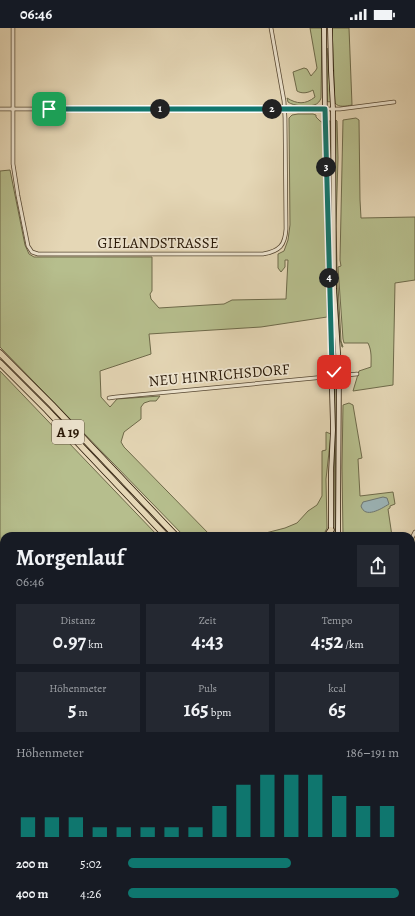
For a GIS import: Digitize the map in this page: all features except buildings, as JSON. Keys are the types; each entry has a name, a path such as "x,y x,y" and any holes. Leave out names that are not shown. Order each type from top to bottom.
{"highway":[{"name":"A 19","path":"0,353 52,405 172,532"},
{"name":"A 19","path":"0,363 162,532"}],"main road":[{"path":"324,28 332,368 333,441 331,472 331,532"},
{"path":"330,28 333,109 334,289 339,376 338,532"},
{"path":"332,368 336,375 339,376"},
{"path":"332,377 339,382"}],"street":[{"path":"13,28 13,109"},
{"path":"272,28 285,109"},
{"path":"0,109 333,109 394,102"},
{"name":"GIELANDSTRASSE","path":"13,109 14,172 28,246 32,252 38,254 263,254 274,252 282,245 286,229 285,109"},
{"name":"NEU HINRICHSDORF","path":"109,398 357,374"}],"green space":[{"path":"310,28 322,28 321,98 317,104 314,105 297,105 288,102 287,98 294,102 301,103 315,97 313,90 305,93 297,91 293,72 304,68 307,69 311,76 317,68"},
{"path":"332,28 349,28 352,105 341,106 335,103"},
{"path":"327,48 331,99 329,102 327,101"},
{"path":"292,115 316,115 316,117 322,122 323,127 327,317 261,327 149,334 151,354 100,371 101,397 110,407 117,399 160,396 156,401 144,403 141,407 141,419 124,432 121,442 124,447 207,532 180,532 0,347 0,171 10,170 25,245 29,254 34,257 152,257 152,291 150,294 151,299 159,308 224,304 232,300 286,299 288,260 285,260 285,267 281,272 278,268 278,254 284,251 288,240 290,225 289,118"},
{"path":"356,118 359,120 361,218 415,217 415,280 395,283 393,385 353,391 359,371 371,367 371,352 368,343 344,343 338,267 341,266 343,120"},
{"path":"336,120 338,158 336,226 337,267 341,341 343,347 340,339 335,262"},
{"path":"327,121 330,121 332,290 337,366 333,341"},
{"path":"0,371 154,532 0,532"},
{"path":"334,383 336,532 335,532"},
{"path":"349,403 353,405 362,458 358,459 360,496 393,492 395,504 390,506 388,509 391,532 343,532 343,405"},
{"path":"326,432 331,434 326,479 327,528 325,532 270,532 297,523 308,511 317,505 322,496 322,451 326,450"}],"water":[{"path":"383,497 387,498 389,504 374,512 366,512 363,510 361,506 363,502"}],"route":[{"path":"49,109 325,109 330,312 332,368 334,372"}]}
